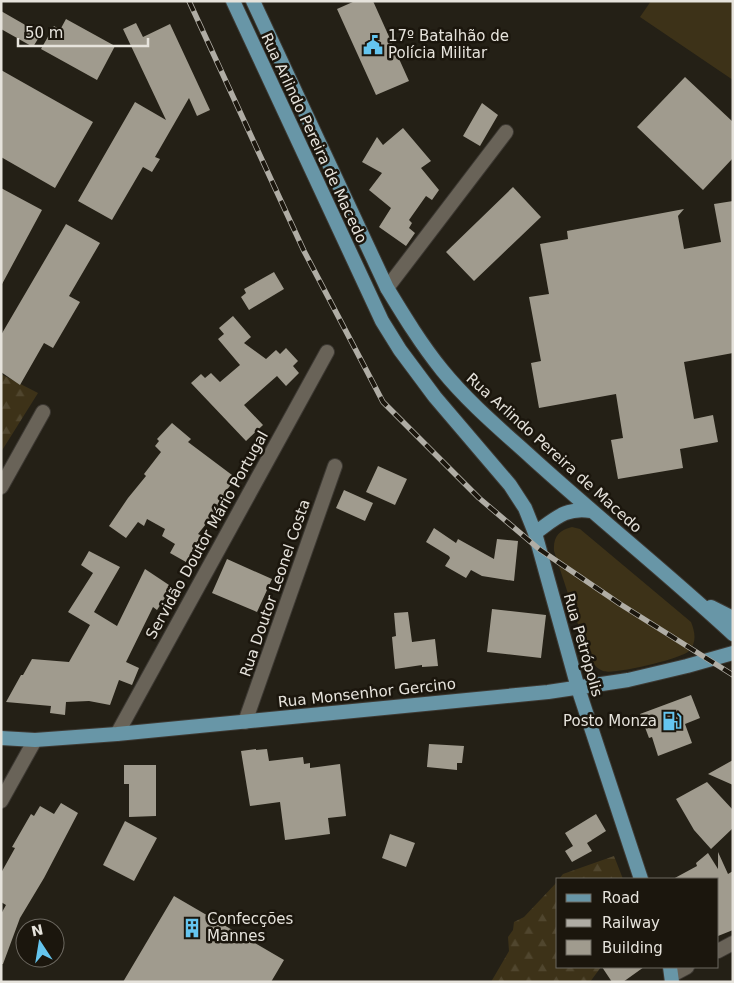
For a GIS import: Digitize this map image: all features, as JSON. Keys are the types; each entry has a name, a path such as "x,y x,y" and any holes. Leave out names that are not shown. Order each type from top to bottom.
{"main road":[{"name":"Rua Arlindo Pereira de Macedo","path":"233,1 382,321 435,398 510,485 525,508 534,533"},
{"name":"Rua Arlindo Pereira de Macedo","path":"253,1 388,288 412,329 442,370 465,396 591,511 691,595 733,634"},
{"path":"534,533 568,512 577,509 591,511"},
{"name":"Rua Petrópolis","path":"534,533 578,688 641,878"},
{"path":"691,595 733,618"},
{"name":"Rua Monsenhor Gercino","path":"1,738 35,740 117,734 578,688 664,672 733,652"}],"street":[{"path":"388,288 506,132"},
{"name":"Servidão Doutor Mário Portugal","path":"117,734 327,352"},
{"path":"1,487 43,412"},
{"name":"Rua Doutor Leonel Costa","path":"245,722 335,466"},
{"path":"1,802 35,740"},
{"path":"719,949 733,942"},
{"path":"671,974 685,968"}],"green space":[{"path":"651,1 733,1 733,80 640,17"},
{"path":"1,374 38,393 1,452"},
{"path":"572,527 580,529 691,622 694,629 694,637 692,648 689,651 661,662 620,671 603,671 595,665 589,658 554,551 556,538 560,532"},
{"path":"614,856 623,878 560,878 563,874"},
{"path":"556,883 556,968 600,968 590,982 491,982 509,951 508,937 513,930 514,922 524,917"}],"building":[{"name":"17º Batalhão de Polícia Militar","path":"355,1 373,1 409,81 376,95 337,9"},
{"path":"1,11 41,34 33,47 1,29"},
{"path":"66,19 115,46 97,80 41,49 54,26 60,30"},
{"path":"136,23 143,37 170,24 210,110 197,116 189,98 155,157 160,159 152,172 143,167 112,220 78,201 135,102 166,120 123,29"},
{"path":"1,70 93,122 55,188 1,157"},
{"path":"685,77 733,122 733,158 703,190 637,127"},
{"path":"482,103 498,115 480,146 463,136"},
{"path":"403,128 431,161 421,168 439,190 432,200 426,196 409,220 412,223 409,228 415,233 406,246 379,227 391,208 369,190 382,173 362,162 377,137 383,145"},
{"path":"513,187 541,217 474,281 446,252"},
{"path":"1,188 42,210 1,286"},
{"path":"733,201 733,353 684,362 694,419 713,415 718,442 680,449 683,468 618,479 611,440 623,438 616,394 539,408 531,363 541,361 529,297 549,294 540,244 568,239 567,231 684,209 678,216 684,249 721,242 714,204"},
{"path":"66,224 100,243 69,296 80,302 53,348 44,343 20,385 1,372 1,335"},
{"path":"274,272 284,289 249,310 241,297 246,293 244,289"},
{"path":"233,316 251,337 244,343 266,359 276,350 280,354 286,348 298,361 293,366 299,373 286,386 277,376 244,405 263,425 246,441 191,383 201,374 205,378 211,373 220,382 240,365 218,339 224,334 219,328"},
{"path":"172,423 191,439 188,442 236,478 226,491 230,494 198,534 202,536 186,562 170,553 175,544 162,536 165,529 147,519 144,526 138,522 126,538 109,526 146,476 144,474 161,452 155,446 159,441 157,439"},
{"path":"378,466 407,479 395,505 366,492"},
{"path":"344,490 373,503 365,521 336,508"},
{"path":"434,528 456,543 458,539 494,559 497,539 518,541 514,581 482,576 471,570 466,578 445,566 450,558 449,556 426,542"},
{"path":"89,551 120,567 94,612 117,626 145,569 172,587 157,610 153,607 126,662 139,668 132,685 119,680 110,705 89,701 66,702 65,715 50,713 51,706 6,702 32,659 69,662 90,625 68,612 93,573 81,565"},
{"path":"227,559 272,579 257,612 212,593"},
{"path":"492,609 546,615 541,658 487,652"},
{"path":"408,612 412,642 435,639 438,666 422,667 422,665 395,669 392,637 396,636 394,613"},
{"path":"691,695 700,718 685,724 692,743 658,756 652,737 649,738 640,714"},
{"path":"429,744 464,746 462,763 457,763 457,770 427,767"},
{"path":"267,749 269,761 303,757 304,764 310,763 310,768 340,764 346,816 328,818 330,834 285,840 280,802 250,806 241,751"},
{"path":"733,760 733,785 708,774"},
{"path":"124,765 156,765 156,816 129,817 129,784 124,784"},
{"path":"707,782 733,810 733,828 711,849 694,830 676,799"},
{"path":"61,803 78,813 44,878 20,918 15,918 15,932 3,964 1,964 1,914 6,905 1,902 1,873 15,848 12,847 31,814 34,816 40,806 54,814"},
{"path":"596,814 606,831 587,843 592,851 572,862 565,851 573,846 565,833"},
{"path":"125,821 157,838 134,881 103,865"},
{"path":"390,834 415,843 406,867 382,858"},
{"path":"718,852 728,874 733,871 733,930 719,936 719,878 675,878 697,866 696,863 708,853 718,869"},
{"name":"Confecções Mannes","path":"174,896 284,960 271,982 123,982"},
{"path":"603,968 643,968 623,982 612,982"}],"railway":[{"path":"189,1 304,251 383,402 479,498 539,549 620,604 733,675"}],"place":[{"name":"17º Batalhão de Polícia Militar","path":"373,45"},
{"name":"Posto Monza","path":"672,721"},
{"name":"Confecções Mannes","path":"192,928"}]}
